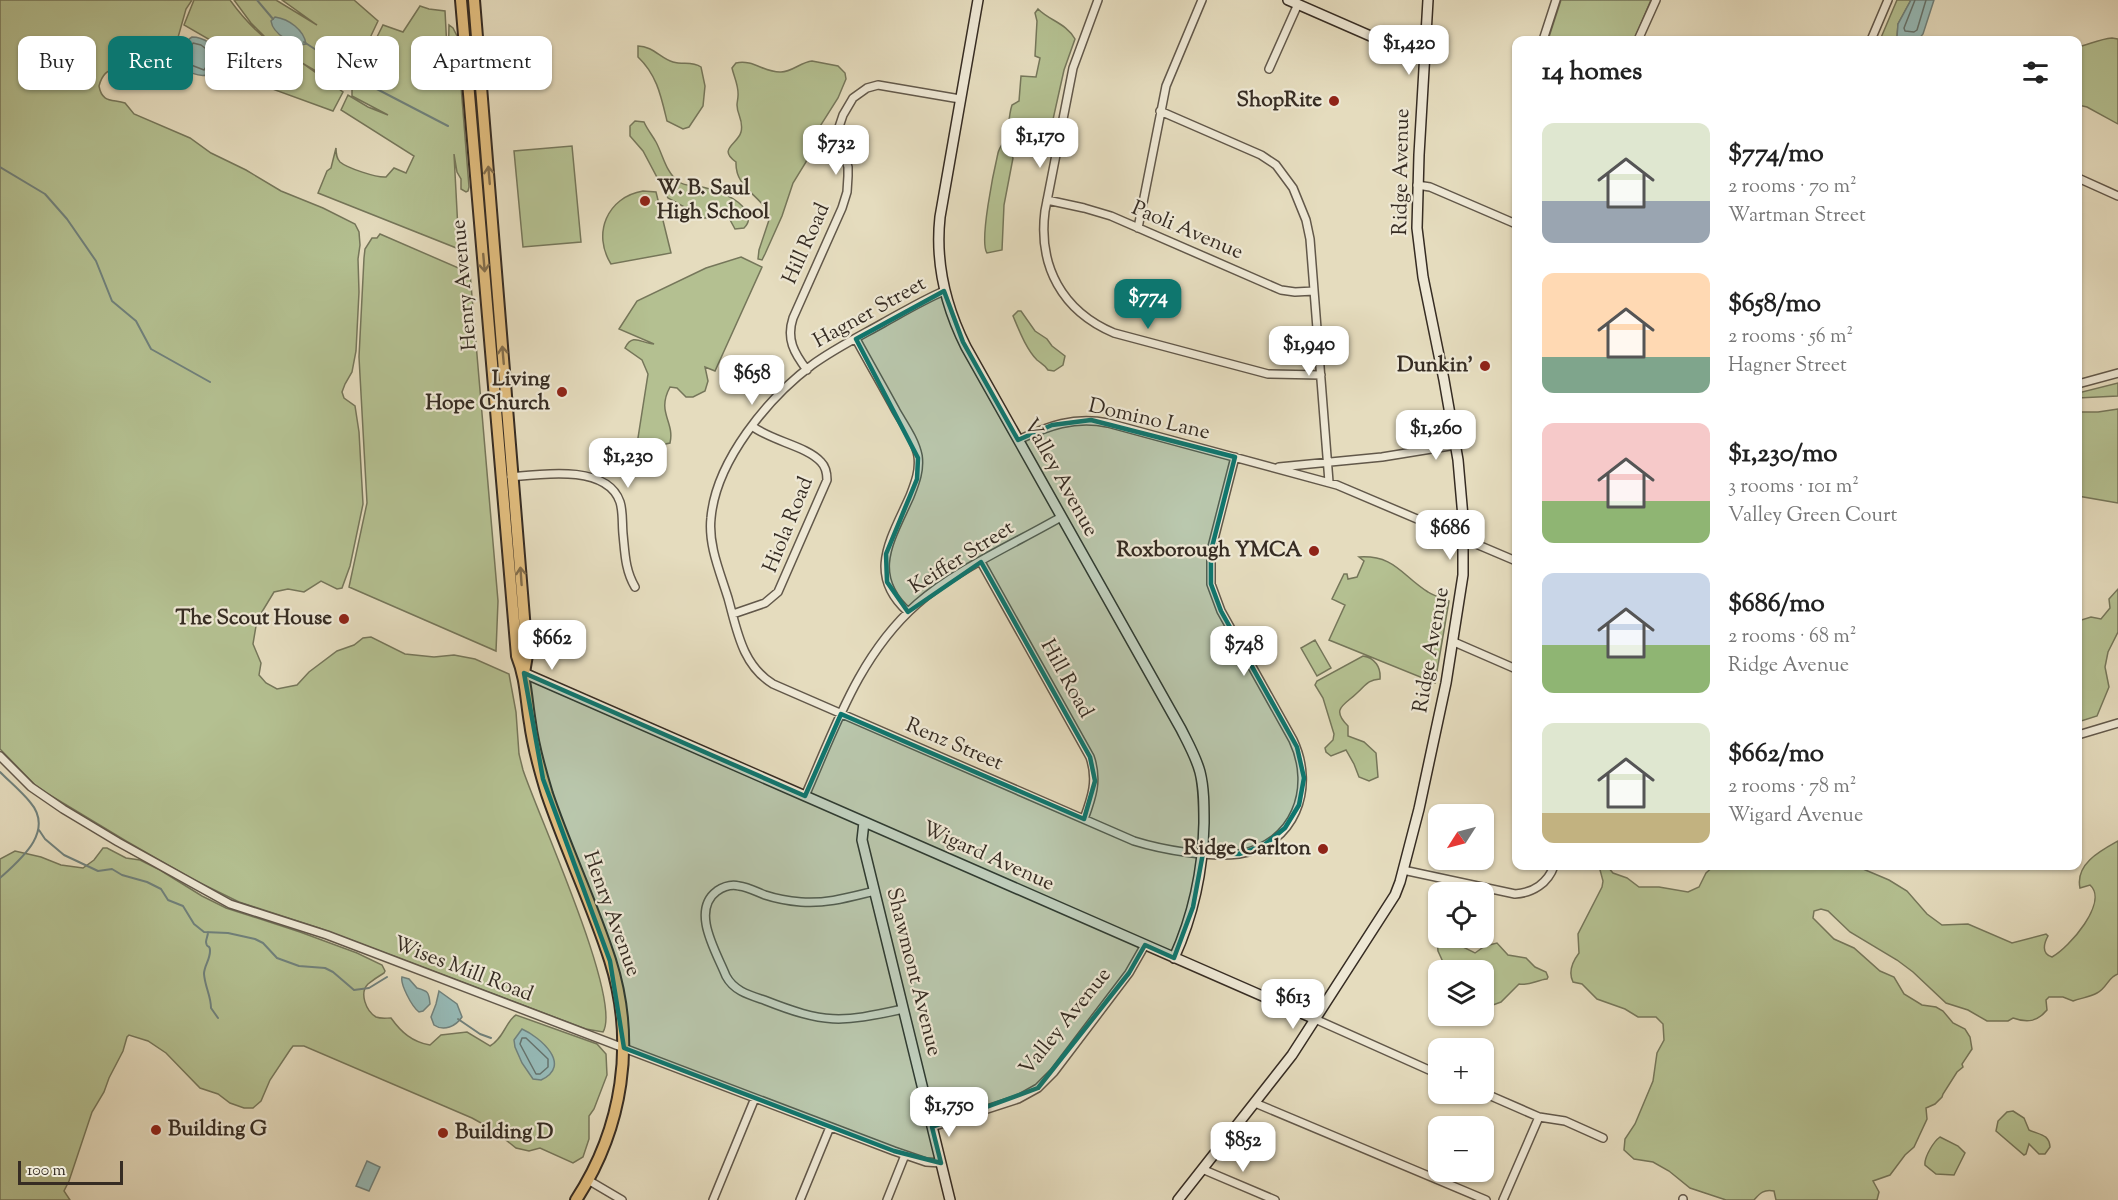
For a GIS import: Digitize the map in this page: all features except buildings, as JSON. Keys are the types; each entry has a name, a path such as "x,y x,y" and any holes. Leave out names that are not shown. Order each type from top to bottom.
{"main road":[{"name":"Henry Avenue","path":"461,0 518,656 524,674 530,723 539,766 554,813 615,976 621,1010 624,1048 622,1078 612,1123 605,1147 576,1200"},
{"name":"Henry Avenue","path":"474,0 527,655 524,674"}],"street":[{"name":"Valley Avenue","path":"978,0 939,224 939,261 944,291 963,342 1194,756 1199,770 1204,796 1203,853 1194,907 1174,958"},
{"path":"1098,0 1073,68 1047,200 1043,236 1050,268 1066,298 1098,326 1122,336 1258,372 1282,375 1321,375"},
{"path":"1138,228 1160,111 1169,76 1202,0"},
{"name":"Ridge Avenue","path":"1178,1200 1292,1055 1389,906 1398,888 1427,770 1454,642 1462,586 1464,538 1456,445 1421,267 1417,217 1423,59 1428,0"},
{"path":"1544,36 1556,0"},
{"path":"1640,36 1656,0"},
{"path":"1873,36 1888,0"},
{"path":"1269,69 1293,2 1423,59"},
{"name":"Hill Road","path":"807,370 793,349 790,330 793,318 847,192 848,167 839,134 840,121 847,106 861,91 878,86 960,99"},
{"path":"1160,111 1261,155 1282,172 1293,188 1308,230 1329,482"},
{"path":"2082,180 2118,196"},
{"path":"1417,185 1436,189 1512,222"},
{"name":"Paoli Avenue","path":"1047,200 1097,211 1281,290 1314,291"},
{"name":"Hagner Street","path":"733,614 712,544 711,519 715,493 721,479 752,426 777,397 807,370 856,339 944,291"},
{"path":"856,339 910,435 917,452 919,466 917,479 888,546 885,560 885,575 890,589 908,612"},
{"path":"2082,383 2118,373"},
{"name":"Domino Lane","path":"1018,440 1058,423 1091,420 1329,482 1368,496 1512,559"},
{"name":"Hiola Road","path":"733,614 765,603 778,592 827,480 824,466 816,458 766,436 752,426"},
{"name":"Domino Lane","path":"1274,467 1382,457 1456,445"},
{"name":"Renz Street","path":"733,614 745,653 759,673 773,684 1149,846 1203,853 1239,854 1255,849 1271,841 1295,814 1303,787 1303,766 1296,745 1221,611 1211,584 1211,551 1235,457"},
{"path":"502,477 576,474 593,478 611,488 621,505 626,566 635,587"},
{"name":"Keiffer Street","path":"805,796 853,688 872,656 908,612 935,590 1061,517"},
{"name":"Hill Road","path":"981,562 1090,757 1094,773 1094,788 1084,819"},
{"path":"1454,642 1512,667"},
{"name":"Wigard Avenue","path":"524,674 1428,1070"},
{"path":"2082,734 2118,723"},
{"name":"Wises Mill Road","path":"0,756 31,787 63,809 230,904 327,935 905,1155 926,1162 941,1163"},
{"name":"Shawmont Avenue","path":"864,822 862,840 950,1200"},
{"path":"1403,870 1515,894 1526,893 1543,884 1552,870"},
{"path":"875,891 811,903 777,898 740,886 722,888 708,902 704,919 726,976 735,988 800,1014 828,1020 858,1019 903,1009"},
{"name":"Valley Avenue","path":"932,1127 1018,1099 1038,1088 1054,1072 1130,973 1145,945"},
{"path":"1494,1097 1539,1117 1565,1120 1603,1138"},
{"path":"713,1200 755,1098"},
{"path":"1255,1103 1486,1200"},
{"path":"1503,1200 1539,1117"},
{"path":"800,1200 830,1127"},
{"path":"887,1200 905,1155"},
{"path":"1202,1169 1275,1200"},
{"path":"588,1180 622,1200"}],"highlighted area":[{"path":"944,291 963,342 1018,440 1052,425 1091,420 1235,457 1211,551 1211,584 1221,611 1297,747 1304,778 1299,805 1285,828 1263,846 1239,854 1203,853 1193,907 1174,958 1145,945 1129,973 1038,1088 932,1127 941,1163 894,1151 624,1048 610,961 543,779 524,673 805,796 841,714 1084,819 1095,781 1090,757 981,562 908,612 887,582 886,554 917,479 918,458 856,339 930,297"}],"green space":[{"path":"0,0 192,0 186,9 178,36 108,36 108,72 99,86 102,95 105,98 125,103 134,114 190,138 211,153 281,191 355,224 359,232 356,351 352,372 342,392 344,398 355,406 359,432 363,504 350,566 342,588 337,589 321,581 304,592 288,589 274,592 257,620 253,644 261,663 259,675 266,683 277,689 297,685 309,672 337,651 354,645 363,638 371,637 405,654 434,657 454,655 475,659 509,674 523,770 590,946 601,984 606,1013 603,1032 586,1029 319,928 239,902 194,880 48,794 35,785 0,749"},
{"path":"194,0 230,0 263,36 205,37 184,25"},
{"path":"234,0 276,0 317,25 282,0 354,0 378,21 371,36 315,36 315,71 303,64 303,36 264,36"},
{"path":"1561,0 1651,0 1636,36 1549,36"},
{"path":"1897,0 1911,0 1898,24 1897,36 1882,36"},
{"path":"420,6 445,11 446,36 411,36 411,90 461,90 469,187 466,192 461,189 461,179 457,172 454,154 459,249 318,193 327,171 331,168 336,148 340,162 355,170 382,177 386,177 394,168 406,173 414,156 341,110 348,95 388,115 352,96 352,90 399,90 399,36 378,36 383,25 403,32"},
{"path":"1038,9 1067,29 1075,39 1064,70 1052,124 1040,130 1016,135 1007,147 1013,158 1004,205 1002,250 987,253 986,221 998,153 1007,135 1012,105 1019,101 1021,76 1036,77 1040,58 1035,56 1037,21 1035,13"},
{"path":"449,25 457,36 449,36"},
{"path":"2118,39 2118,124 2082,106 2082,46 2099,40"},
{"path":"638,46 648,48 673,62 701,67 705,86 703,106 689,127 683,129 667,121 654,79 638,57"},
{"path":"812,61 838,66 845,73 846,79 838,98 817,131 806,162 793,183 782,216 765,254 762,260 758,259 770,217 766,209 740,179 736,162 728,154 728,150 742,128 737,109 738,89 732,68 736,63 742,62 781,72"},
{"path":"303,64 315,72 315,90 343,92 333,111 275,90 303,90"},
{"path":"635,121 644,122 668,169 679,182 717,192 742,206 748,218 744,228 735,229 729,218 704,218 668,198 643,151 630,136 630,126"},
{"path":"572,146 581,242 523,247 514,151"},
{"path":"643,191 656,192 671,253 611,264 603,241 606,218 620,201"},
{"path":"380,234 470,273 498,601 496,651 349,587 367,503 359,357 364,258 365,249 372,238 377,238"},
{"path":"741,257 762,267 715,371 705,367 708,381 705,391 693,397 686,397 677,388 670,387 666,396 665,410 671,435 670,443 651,447 641,445 638,438 648,374 642,360 625,348 628,343 635,340 654,344 619,329 637,301 706,268"},
{"path":"1021,311 1035,331 1065,356 1063,365 1054,371 1048,370 1033,356 1013,316"},
{"path":"2118,383 2118,396 2082,398 2082,392"},
{"path":"2118,409 2118,503 2082,497 2082,412"},
{"path":"1359,557 1371,557 1390,563 1428,592 1449,601 1435,683 1329,640 1345,605 1332,599 1344,574 1347,574 1348,579 1357,577 1364,561"},
{"path":"2118,589 2118,632 2108,652 2105,667 2109,687 2097,716 2082,721 2082,620 2091,617 2101,619 2110,608 2109,599"},
{"path":"1315,640 1331,668 1317,676 1301,648"},
{"path":"1363,656 1376,664 1380,679 1367,683 1341,707 1340,715 1348,726 1348,736 1364,742 1376,753 1378,777 1369,781 1359,777 1346,750 1331,756 1326,752 1325,748 1333,740 1334,734 1323,698 1315,685 1317,681"},
{"path":"2118,841 2118,974 2100,991 2091,996 2073,1001 2063,997 2049,997 2046,1000 2047,1010 2032,1020 2023,1021 2013,1018 2008,1021 1987,1021 1968,1010 1946,1003 1913,972 1850,932 1828,911 1821,909 1814,911 1813,918 1834,939 1854,948 1880,971 1894,977 1904,994 1922,1005 1936,1007 1943,1011 1953,1023 1965,1029 1970,1037 1972,1049 1962,1064 1963,1067 1957,1072 1942,1097 1935,1104 1926,1108 1927,1119 1914,1147 1890,1175 1873,1181 1879,1192 1877,1200 1776,1200 1774,1191 1768,1191 1758,1195 1754,1200 1726,1200 1690,1188 1669,1171 1653,1162 1634,1159 1624,1150 1625,1139 1635,1124 1653,1081 1657,1053 1664,1040 1663,1024 1656,1017 1638,1017 1625,1009 1597,999 1582,984 1573,982 1571,971 1579,953 1578,934 1602,887 1600,870 1610,870 1639,887 1659,887 1688,892 1699,887 1709,870 1865,870 1907,891 1927,914 1942,925 1968,924 2012,943 2046,934 2048,936 2045,951 2052,957 2077,935 2091,913 2095,893 2090,885 2080,888 2079,880 2085,865 2097,854"},
{"path":"103,848 126,858 140,860 226,908 300,932 382,965 384,973 365,988 364,997 367,1006 376,1017 391,1018 412,1039 430,1045 441,1035 467,1032 490,1046 499,1039 516,1015 597,1044 606,1054 607,1075 589,1116 589,1139 583,1157 573,1163 540,1148 529,1151 516,1148 492,1129 472,1118 304,1046 293,1046 270,1080 261,1101 253,1108 244,1108 230,1103 218,1094 200,1088 166,1053 148,1041 129,1035 104,1092 92,1112 64,1191 70,1200 0,1200 0,859 15,851 41,857 61,865 83,868 94,860"},
{"path":"1497,943 1508,955 1526,958 1535,967 1546,972 1548,977 1530,984 1519,984 1501,1002 1494,1005 1494,960 1442,960 1438,948 1465,948 1475,953 1482,948 1494,948 1494,944"},
{"path":"2013,1111 2024,1118 2029,1130 2048,1140 2050,1147 2045,1154 2039,1154 2029,1144 2024,1155 1996,1131 1998,1121 2007,1112"},
{"path":"1940,1137 1958,1146 1965,1153 1954,1175 1936,1174 1925,1165 1930,1150"}],"water":[{"path":"1911,0 1934,0 1921,36 1897,36 1898,24"},
{"path":"275,17 295,26 302,34 305,39 306,44 303,44 303,36 280,35 271,21"},
{"path":"193,37 205,41 205,75 193,73"},
{"path":"402,977 409,979 417,988 427,993 430,1004 423,1011 419,1012 410,1001"},
{"path":"439,991 457,1004 462,1017 446,1028 434,1025 431,1017"},
{"path":"522,1029 537,1038 554,1059 554,1067 550,1074 541,1080 533,1079 515,1047 514,1040"},
{"path":"367,1161 380,1167 369,1191 356,1186"}],"waterway":[{"path":"257,0 273,19"},
{"path":"304,42 315,49"},
{"path":"379,90 448,126"},
{"path":"0,167 45,194 67,219 96,261 112,301 136,321 151,349 210,382"},
{"path":"0,772 30,802 37,813 39,823 32,844 0,878"},
{"path":"39,830 45,839 64,855 98,871 112,869 161,889 168,900 183,906 194,924 204,932 228,933 255,939 263,943 277,958 299,966 325,968 354,990 369,988 387,977"},
{"path":"208,932 206,942 210,947 210,954 204,974 211,1008 218,1018"},
{"path":"458,1019 480,1034 491,1038"}],"place":[{"name":"ShopRite","path":"1334,101"},
{"name":"W. B. Saul High School","path":"645,201"},
{"name":"Dunkin'","path":"1485,366"},
{"name":"Living Hope Church","path":"562,392"},
{"name":"Roxborough YMCA","path":"1314,551"},
{"name":"The Scout House","path":"344,619"},
{"name":"Ridge Carlton","path":"1323,849"},
{"name":"Building G","path":"156,1130"},
{"name":"Building D","path":"443,1133"}]}
